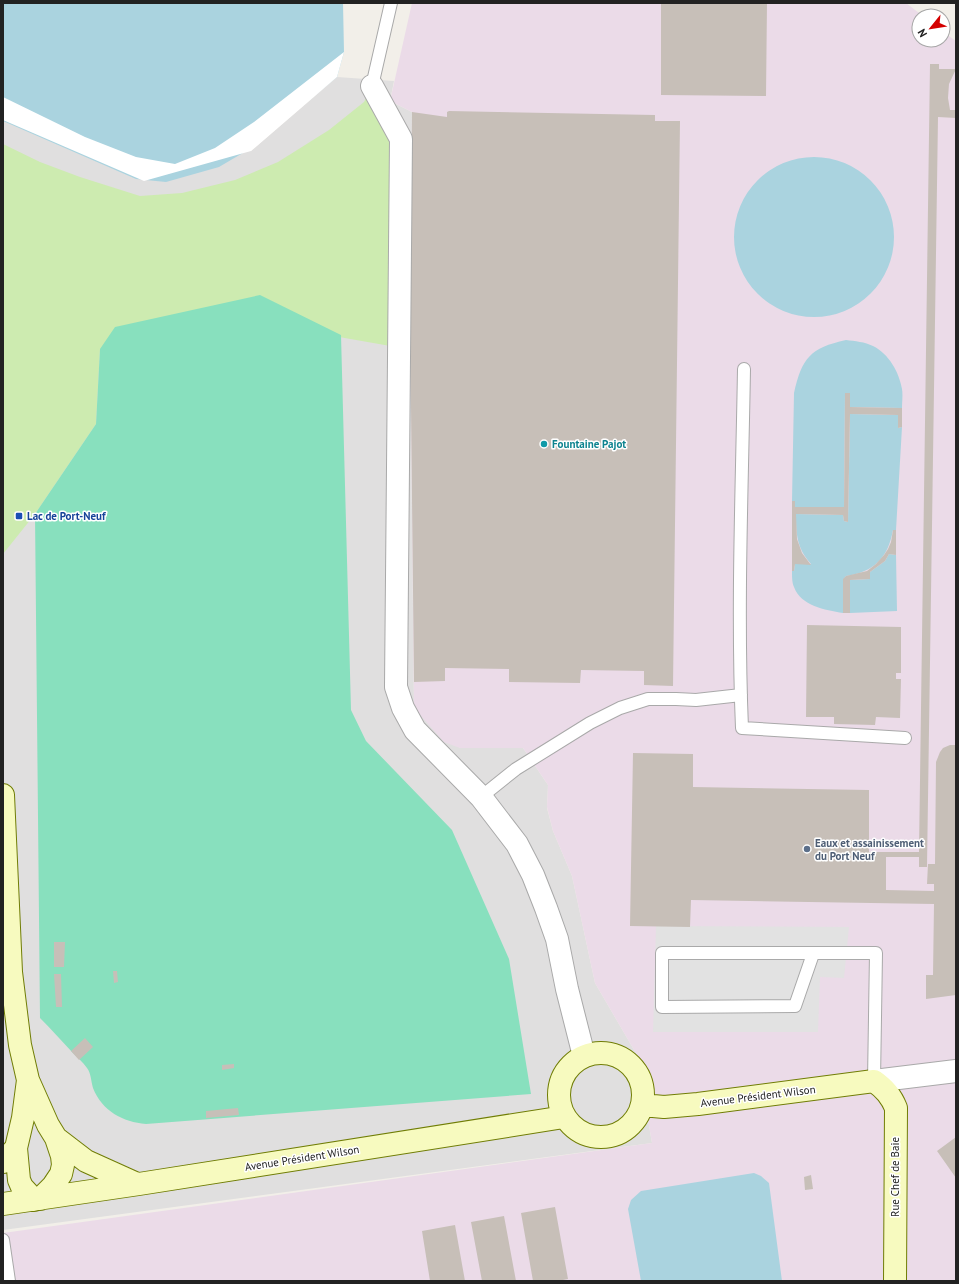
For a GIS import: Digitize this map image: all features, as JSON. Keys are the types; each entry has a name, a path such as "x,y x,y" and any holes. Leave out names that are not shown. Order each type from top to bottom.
{"street":[{"path":"372,86 401,139 396,686 403,708 415,730 481,797 517,844 533,875 556,939 584,1056"},
{"path":"3,795 6,914 19,1037 28,1080 48,1125 56,1138 62,1156 63,1165 61,1174 52,1186 37,1199 22,1187 10,1155 22,1118 28,1080"},
{"path":"3,1018 19,1037"},
{"path":"597,1052 610,1054 623,1059 633,1067 640,1079 643,1092 642,1105 636,1118 626,1129 614,1136 600,1138 586,1135 573,1128 564,1116 559,1103 558,1088 563,1075 572,1064 584,1056 597,1052"},
{"path":"874,1082 956,1071"},
{"name":"Avenue Président Wilson","path":"642,1105 664,1107 698,1104 874,1082"},
{"name":"Rue Chef de Baie","path":"874,1082 885,1089 896,1108 895,1281"},
{"name":"Avenue Président Wilson","path":"3,1204 139,1184 564,1116"},
{"path":"56,1138 86,1161 139,1184"}],"lane":[{"path":"372,86 391,3"},
{"path":"744,369 740,593 740,695 742,728 905,738"},
{"path":"481,797 522,765 590,723 620,708 648,699 696,700 740,695"},
{"path":"814,954 795,1006 662,1007 662,953 876,953 874,1082"},
{"path":"3,1240 9,1281"}],"shaded area":[{"path":"412,3 906,3 913,8 911,8 911,48 951,48 951,38 956,41 956,1281 3,1281 3,1233 652,1143 637,1055 595,983 572,876 553,831 547,807 548,785 523,748 460,748 444,742 414,708 410,314 412,112 390,101"},
{"path":"337,77 394,81 390,101 412,112 410,314 414,708 460,748 523,748 548,785 547,808 553,831 572,876 595,983 637,1055 652,1143 3,1230 3,120 251,151"},
{"path":"656,926 849,927 844,978 820,977 818,1032 653,1032"}],"green space":[{"path":"372,87 399,140 396,347 339,337 100,349 96,424 35,514 3,554 3,144 40,162 80,177 140,196 182,193 235,180 278,162 329,130 364,102"},
{"path":"260,295 341,335 351,710 366,741 452,830 509,959 531,1094 146,1124 137,1123 114,1114 102,1103 93,1088 89,1072 85,1066 40,1018 35,514 96,424 100,349 115,327"}],"water":[{"path":"3,3 343,3 344,52 337,77 253,147 219,167 166,182 136,179 3,121"},
{"path":"814,157 844,163 865,175 876,186 888,207 894,237 888,267 876,288 865,299 844,311 814,317 784,311 763,299 752,288 740,267 734,237 740,207 752,186 763,175 784,163"},
{"path":"846,340 870,345 879,349 884,354 896,370 901,383 902,408 850,407 850,394 845,393 844,507 795,507 795,501 792,501 794,393 800,371 804,363 816,351 834,343"},
{"path":"850,414 898,415 898,428 902,427 896,530 893,530 891,540 883,556 878,562 864,571 846,576 843,580 843,613 814,606 802,599 793,585 792,571 794,571 795,564 811,564 806,558 798,541 796,514 843,515 844,521 848,522"},
{"path":"889,554 896,555 897,611 850,613 850,580 870,579 870,572 885,561"},
{"path":"754,1173 761,1176 769,1183 782,1281 641,1281 628,1209 631,1200 641,1191"}],"pier":[{"path":"344,52 337,77 251,151 144,181 3,120 3,97 85,137 136,157 175,164 215,148 254,122"}],"building":[{"path":"661,3 767,3 766,96 661,95"},
{"path":"930,64 939,64 939,69 956,69 949,84 948,98 950,110 956,110 956,118 938,117 927,867 919,867 919,857 886,857 886,890 934,891 934,884 927,884 928,864 935,864 936,762 943,748 950,745 956,745 956,995 926,999 926,975 933,975 934,904 691,900 690,927 630,926 633,753 693,754 693,787 869,790 869,852 919,852"},
{"name":"Fountaine Pajot","path":"412,112 447,117 447,112 655,115 655,121 680,121 673,686 644,685 644,671 581,670 580,683 509,682 509,669 445,668 445,681 414,682 410,314"},
{"path":"845,393 850,393 850,407 902,408 902,427 898,428 898,415 850,414 848,522 844,521 843,515 796,514 797,539 802,553 811,565 795,564 794,571 792,571 792,501 795,501 795,507 844,507"},
{"path":"893,530 896,530 896,555 889,554 885,561 870,572 870,579 850,580 850,613 843,613 843,579 846,576 867,571 876,564 888,549"},
{"path":"807,625 901,627 901,673 896,673 896,679 901,679 900,718 876,717 875,725 834,724 834,717 806,717"},
{"path":"54,942 65,942 64,967 54,967"},
{"path":"113,971 117,971 118,982 114,983"},
{"path":"54,974 61,974 62,1007 56,1007"},
{"path":"85,1038 93,1047 79,1060 71,1051"},
{"path":"234,1064 234,1068 222,1070 222,1065"},
{"path":"238,1108 239,1115 206,1118 206,1111"},
{"path":"956,1137 956,1178 937,1151"},
{"path":"811,1175 813,1189 805,1190 804,1177"},
{"path":"555,1207 568,1279 558,1281 533,1281 521,1213"},
{"path":"504,1216 516,1281 482,1281 471,1222"},
{"path":"455,1225 465,1281 430,1281 422,1231"}],"place":[{"name":"Fountaine Pajot","path":"544,444"},
{"name":"Lac de Port-Neuf","path":"19,516"},
{"name":"Eaux et assainissement du Port Neuf","path":"807,849"}]}
